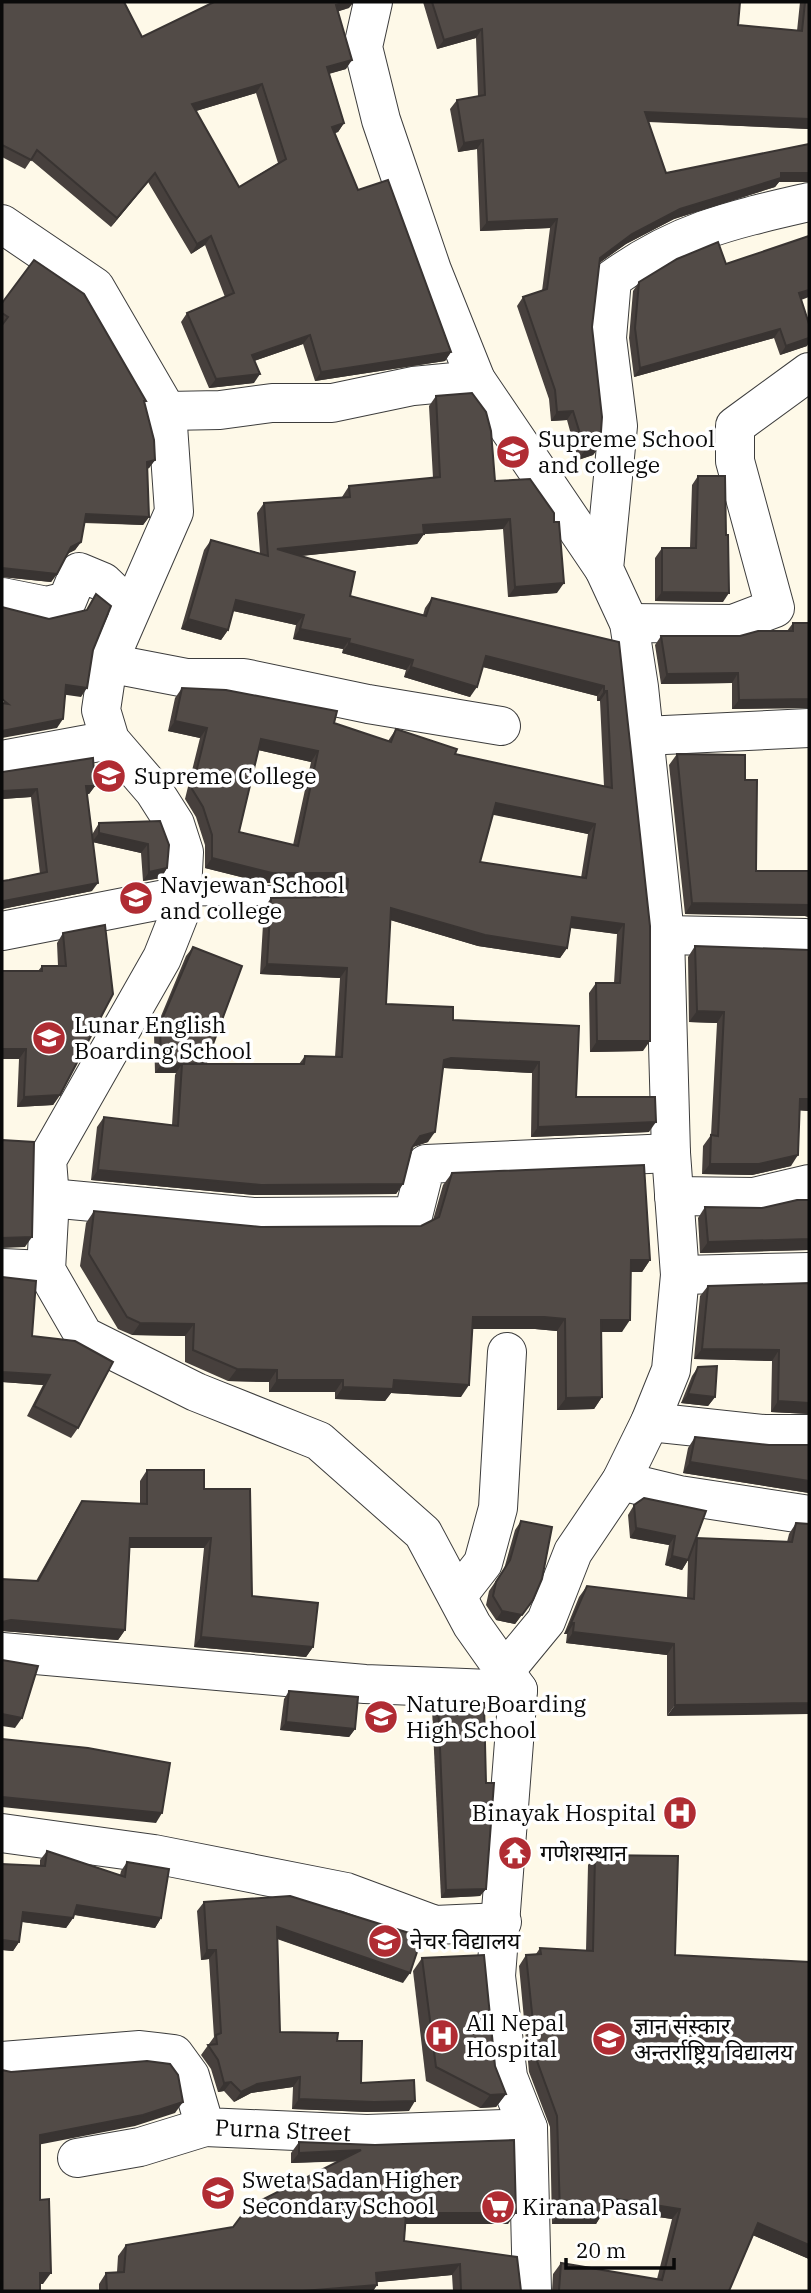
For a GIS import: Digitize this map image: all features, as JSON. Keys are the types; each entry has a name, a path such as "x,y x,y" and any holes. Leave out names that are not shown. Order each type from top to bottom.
{"street":[{"path":"373,2 363,47 381,120 432,271 476,380 604,569 629,623 665,935 671,1153 680,1275 671,1370 650,1422 621,1481 573,1552 546,1621 511,1681 502,1922 496,1976 508,2077 528,2128 532,2291"},
{"path":"604,569 618,426 607,338 612,279 648,254 715,224 809,202"},
{"path":"2,224 95,287 167,411 174,512 108,663 101,710 110,740 154,791 175,824 184,852 181,910 162,958 47,1160 50,1198 46,1270 83,1336 196,1392 319,1441 423,1533 472,1625 511,1681"},
{"path":"629,623 733,624 775,608 735,461 735,426 809,372"},
{"path":"167,411 220,410 272,403 332,403 413,386 476,380"},
{"path":"2,597 47,606 67,601 79,572 103,582 130,608"},
{"path":"108,663 187,678 244,678 368,704 501,726"},
{"path":"644,736 809,727"},
{"path":"2,760 110,740"},
{"path":"2,931 181,896"},
{"path":"665,935 805,938 809,941"},
{"path":"50,1198 253,1217 414,1216 426,1164 671,1153"},
{"path":"674,1196 754,1197 809,1184"},
{"path":"2,1268 46,1270"},
{"path":"680,1275 809,1272"},
{"path":"458,1595 483,1563 498,1508 507,1352"},
{"path":"650,1422 764,1434 809,1434"},
{"path":"621,1481 679,1494 809,1514"},
{"path":"2,1653 365,1684 511,1681"},
{"path":"2,1833 154,1854 346,1892 435,1925 502,1922"},
{"name":"Purna Street","path":"2,2061 140,2050 174,2054 190,2076 205,2127 367,2134 528,2128"},
{"path":"77,2158 140,2147 205,2127"}],"lane":[{"path":"181,896 330,895"}],"building":[{"path":"2,2 124,2 142,37 214,2 346,2 336,5 352,60 327,67 344,123 332,127 358,190 388,180 451,352 321,372 310,335 252,355 260,374 216,379 187,313 234,293 211,236 197,244 155,173 117,218 37,150 31,160 2,145","holes":["262,84 286,159 239,187 192,104"]},
{"path":"432,2 740,2 738,25 802,31 805,2 809,2 809,119 645,112 666,173 809,144 809,173 781,173 781,178 680,209 632,234 600,258 592,327 602,417 600,446 585,450 573,411 557,412 555,390 523,297 547,289 557,219 487,222 483,140 464,143 457,100 485,95 482,29 444,40"},
{"path":"809,236 809,290 799,293 809,324 809,338 786,346 780,329 640,368 635,328 639,282 677,259 718,242 726,264"},
{"path":"34,260 84,294 146,401 154,440 155,460 147,462 149,517 86,514 81,542 71,547 57,574 2,568 2,325 8,317 2,313 2,303"},
{"path":"472,393 486,412 491,431 495,481 530,479 554,513 554,522 559,522 564,583 515,587 510,519 423,525 424,534 277,549 355,572 350,596 426,616 432,598 619,642 650,926 650,1041 597,1041 596,983 620,983 624,924 572,917 567,948 485,935 391,908 386,1004 453,1007 453,1020 579,1026 576,1097 655,1097 656,1122 538,1127 539,1062 451,1058 444,1060 435,1132 420,1136 412,1148 403,1184 261,1185 98,1170 104,1117 178,1126 182,1064 304,1064 305,1056 342,1057 347,968 267,964 271,898 338,897 347,891 348,879 337,873 272,873 212,858 212,835 203,807 192,789 207,728 175,721 182,688 226,690 337,711 334,723 391,742 396,729 457,749 455,754 612,788 607,691 604,691 604,686 486,656 477,687 411,667 413,660 349,643 350,639 300,629 304,615 236,600 228,630 188,619 211,540 268,556 264,503 350,497 349,486 440,477 436,396","holes":["261,739 318,751 298,846 239,832","496,803 595,824 586,878 480,862"]},
{"path":"698,476 725,476 729,593 662,592 662,548 696,548"},
{"path":"96,594 111,606 93,650 87,688 66,685 63,719 2,731 2,703 8,704 2,699 2,607 49,619 87,610"},
{"path":"793,623 809,623 809,699 739,700 738,673 667,674 661,636 740,636 758,631 793,631"},
{"path":"677,754 745,755 745,780 757,780 756,871 809,871 809,905 692,903"},
{"path":"93,758 95,786 86,786 98,883 2,902 2,881 47,872 37,789 2,791 2,772"},
{"path":"160,821 169,845 167,868 149,872 148,844 99,833 99,823"},
{"name":"Lunar English Boarding School","path":"105,925 113,994 60,1095 24,1097 26,1049 2,1049 2,971 42,971 42,966 66,966 63,933"},
{"path":"695,946 809,950 809,1099 800,1099 798,1155 759,1164 710,1164 711,1135 718,1136 724,1012 697,1011"},
{"path":"193,947 242,966 206,1063 161,1065 160,1024"},
{"path":"2,1140 34,1142 32,1237 2,1238"},
{"path":"644,1165 650,1260 631,1260 630,1320 601,1320 602,1397 566,1398 565,1319 544,1317 473,1317 469,1385 394,1380 393,1389 343,1387 343,1380 277,1380 277,1370 237,1369 193,1350 194,1324 140,1323 127,1317 89,1254 94,1211 261,1227 421,1226 439,1217 452,1173"},
{"path":"809,1200 809,1239 708,1242 705,1207 762,1208"},
{"path":"2,1277 36,1281 32,1336 75,1341 113,1362 78,1428 34,1406 50,1375 2,1372"},
{"path":"809,1283 809,1403 778,1401 779,1350 702,1349 708,1286"},
{"path":"717,1366 715,1397 688,1394 698,1367"},
{"path":"695,1437 769,1445 809,1445 809,1481 690,1462"},
{"path":"147,1470 204,1470 204,1489 250,1489 252,1596 318,1603 313,1647 201,1637 211,1538 130,1538 125,1630 11,1620 2,1622 2,1579 38,1581 82,1501 147,1504"},
{"path":"644,1498 706,1511 688,1560 672,1556 675,1536 636,1528 634,1505"},
{"path":"521,1521 552,1527 542,1579 533,1600 522,1615 502,1611 493,1596 496,1582 510,1560"},
{"path":"796,1523 809,1524 809,1703 675,1705 674,1644 573,1632 574,1623 571,1623 587,1586 694,1599 697,1538 792,1542"},
{"path":"2,1660 38,1666 22,1718 2,1714"},
{"path":"289,1691 358,1697 355,1729 286,1722"},
{"path":"438,1701 484,1703 486,1783 494,1783 486,1889 446,1890"},
{"path":"2,1739 88,1748 170,1763 162,1813 2,1797"},
{"path":"47,1851 125,1877 127,1862 169,1869 161,1918 77,1905 73,1918 23,1912 19,1942 2,1940 2,1864 45,1866"},
{"path":"595,1855 678,1856 675,1955 809,1962 809,2245 758,2223 729,2291 558,2291 561,2263 662,2280 680,2209 604,2197 603,2213 560,2213 557,2116 537,2061 526,1955 541,1954 540,1948 593,1951"},
{"path":"290,1896 422,1937 410,1973 277,1927 280,2032 338,2033 337,2041 362,2041 361,2083 414,2080 415,2101 299,2099 300,2077 257,2084 241,2092 231,2082 224,2083 218,2060 208,2045 217,2044 216,2035 221,2033 216,1950 207,1950 204,1902"},
{"path":"484,1955 495,2066 506,2094 490,2095 436,2067 422,1958"},
{"path":"147,2061 170,2064 178,2075 183,2102 143,2115 40,2135 40,2200 49,2199 51,2273 40,2273 40,2291 2,2291 2,2070 11,2072"},
{"path":"514,2140 516,2213 406,2213 404,2241 517,2257 521,2291 461,2291 460,2264 376,2273 377,2285 303,2291 107,2291 106,2273 124,2272 126,2245 233,2227 248,2207 361,2150 299,2153 299,2142 375,2145"}],"place":[{"name":"Supreme School and college","path":"513,452"},
{"name":"Supreme College","path":"109,776"},
{"name":"Navjewan School and college","path":"136,898"},
{"name":"Lunar English Boarding School","path":"49,1038"},
{"name":"Nature Boarding High School","path":"381,1717"},
{"name":"Binayak Hospital","path":"680,1813"},
{"name":"गणेशस्थान","path":"515,1853"},
{"name":"नेचर विद्यालय","path":"385,1941"},
{"name":"All Nepal Hospital","path":"442,2036"},
{"name":"ज्ञान संस्कार अन्तर्राष्ट्रिय विद्यालय","path":"609,2039"},
{"name":"Sweta Sadan Higher Secondary School","path":"218,2193"},
{"name":"Kirana Pasal","path":"498,2207"}]}
